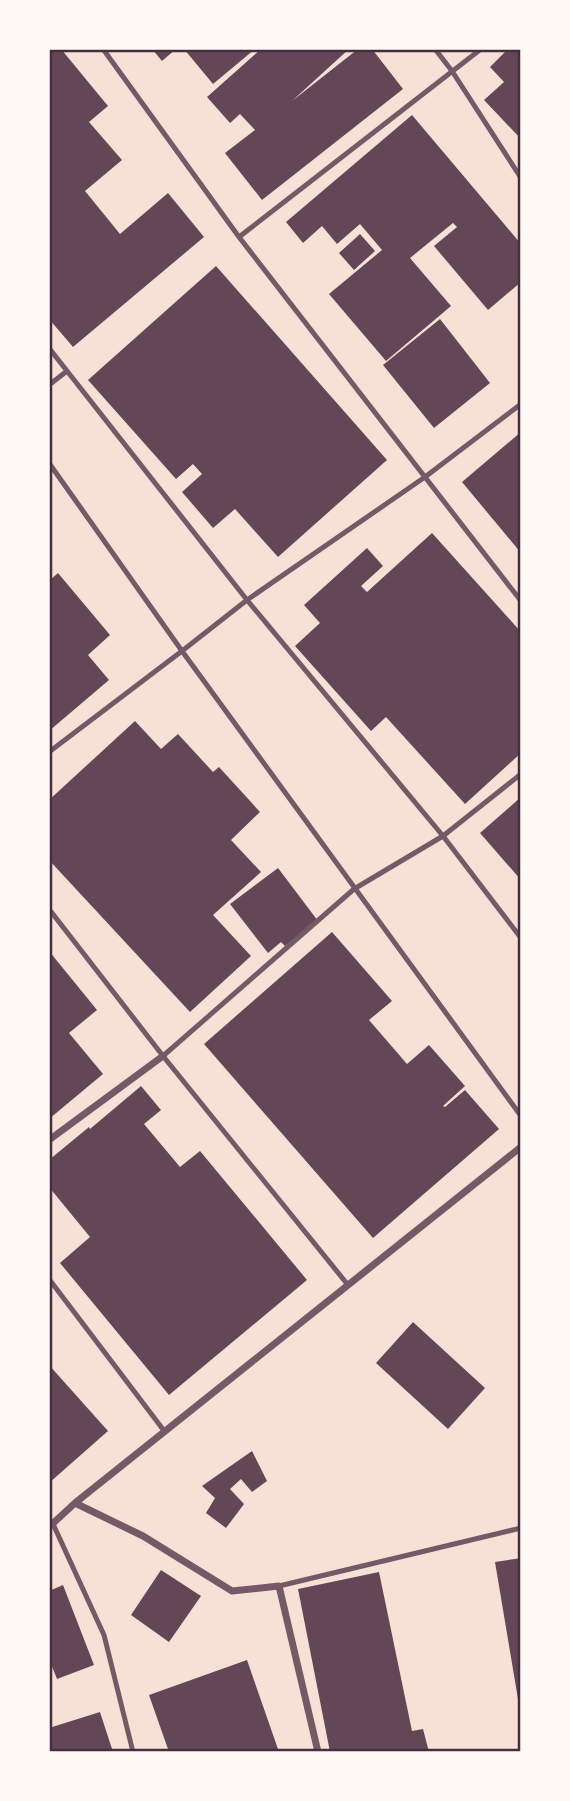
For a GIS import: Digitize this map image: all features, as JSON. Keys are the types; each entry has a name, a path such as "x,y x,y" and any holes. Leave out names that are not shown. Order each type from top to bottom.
{"street":[{"path":"49,1140 163,1056"},
{"path":"51,1526 75,1503 520,1151"},
{"path":"75,1503 143,1536 232,1591 279,1587 318,1752"}],"lane":[{"path":"103,49 239,237 521,601"},
{"path":"435,49 521,178"},
{"path":"239,237 481,49"},
{"path":"49,348 247,600 443,836 521,938"},
{"path":"49,385 67,371"},
{"path":"49,752 247,600 425,477 521,404"},
{"path":"49,463 354,889 521,1116"},
{"path":"163,1056 354,889 443,836 521,774"},
{"path":"49,909 163,1056 348,1285"},
{"path":"49,1279 164,1432"},
{"path":"51,1526 104,1635 133,1752"},
{"path":"279,1587 521,1528"}],"building":[{"path":"49,49 61,49 108,106 89,122 122,160 85,191 120,234 168,193 204,237 73,347 49,319"},
{"path":"152,49 176,49 162,61"},
{"path":"184,49 255,49 213,84"},
{"path":"261,49 349,49 292,101 358,49 372,49 403,89 262,200 225,153 255,130 240,114 230,123 207,97"},
{"path":"508,49 521,49 521,139 484,100 504,82 490,67"},
{"path":"412,115 521,244 521,282 488,310 434,246 457,227 453,223 410,258 451,306 386,361 329,294 382,250 360,224 337,244 322,226 303,243 286,222"},
{"path":"360,234 375,251 354,270 339,253"},
{"path":"216,266 387,460 278,557 235,509 213,528 182,492 202,474 193,464 176,479 88,380"},
{"path":"440,319 490,383 434,428 383,365"},
{"path":"521,432 521,553 462,482"},
{"path":"432,533 521,632 521,753 465,804 386,717 371,731 295,646 320,623 304,605 367,548 383,566 361,586 367,592"},
{"path":"58,573 110,635 88,655 109,680 49,731 49,581"},
{"path":"135,721 161,749 178,734 213,772 219,767 260,812 231,840 261,872 213,915 251,956 190,1012 49,860 49,800"},
{"path":"521,797 521,880 480,833"},
{"path":"278,868 318,921 285,946 281,942 268,953 230,904"},
{"path":"332,932 392,1001 369,1020 407,1064 429,1045 465,1086 443,1106 465,1090 499,1129 373,1238 204,1044"},
{"path":"49,951 97,1010 69,1033 103,1074 49,1119"},
{"path":"141,1086 161,1110 144,1124 180,1167 200,1151 307,1280 169,1395 60,1263 90,1237 49,1187 49,1160"},
{"path":"413,1322 485,1388 448,1429 376,1363"},
{"path":"49,1365 108,1431 49,1483"},
{"path":"252,1451 267,1481 252,1492 241,1479 230,1489 244,1504 226,1528 206,1513 215,1498 202,1486"},
{"path":"521,1558 521,1711 520,1711 495,1562"},
{"path":"161,1570 201,1596 169,1642 131,1615"},
{"path":"379,1572 412,1731 423,1729 429,1752 330,1752 298,1589"},
{"path":"63,1585 94,1665 57,1679 49,1659 49,1591"},
{"path":"247,1660 279,1752 169,1752 149,1695"},
{"path":"100,1712 113,1752 49,1752 49,1728"}]}
